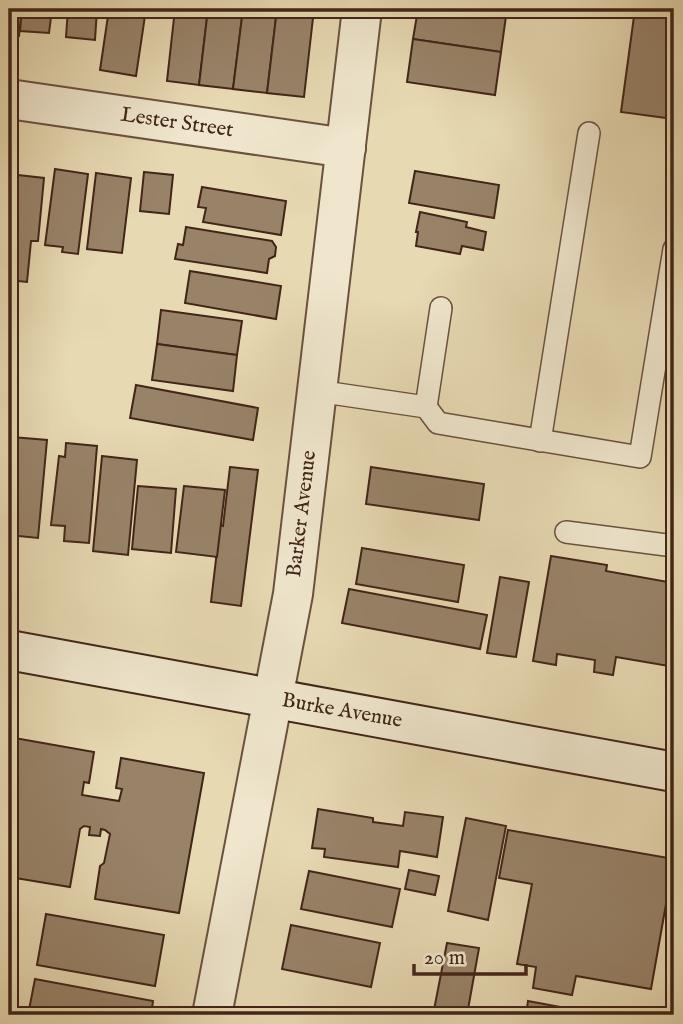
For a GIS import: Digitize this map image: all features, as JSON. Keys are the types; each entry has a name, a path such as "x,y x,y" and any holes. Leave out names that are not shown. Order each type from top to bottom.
{"street":[{"name":"Barker Avenue","path":"212,1015 293,594 362,9"},
{"name":"Lester Street","path":"9,99 346,148"},
{"name":"Burke Avenue","path":"9,650 674,772"}],"lane":[{"path":"540,441 589,133"},
{"path":"317,391 426,407 438,423 640,457 674,249"},
{"path":"426,407 441,308"},
{"path":"566,533 674,546"}],"building":[{"path":"9,9 22,9 19,36 9,35"},
{"path":"22,9 52,9 49,33 20,31"},
{"path":"68,9 97,9 95,40 66,37"},
{"path":"109,9 146,9 136,76 100,70"},
{"path":"175,9 208,9 199,85 167,81"},
{"path":"208,9 243,9 233,89 199,85"},
{"path":"243,9 277,9 267,93 233,89"},
{"path":"277,9 314,9 304,97 267,93"},
{"path":"418,9 507,9 501,52 413,39"},
{"path":"635,9 674,9 674,119 621,112"},
{"path":"413,39 501,52 495,95 407,82"},
{"path":"55,169 88,174 78,254 62,252 63,247 45,245"},
{"path":"415,171 499,185 494,218 409,203"},
{"path":"144,172 173,175 169,214 140,211"},
{"path":"96,173 131,178 122,253 87,249"},
{"path":"9,174 44,178 38,241 31,241 27,282 9,280"},
{"path":"202,187 286,201 281,235 203,222 206,208 198,207"},
{"path":"420,212 467,222 466,227 486,232 483,250 462,246 460,254 416,246"},
{"path":"186,227 272,241 276,247 275,256 269,259 267,273 175,259 178,244 183,245"},
{"path":"190,271 281,286 276,319 185,303"},
{"path":"161,310 242,321 237,355 157,344"},
{"path":"157,344 237,355 233,391 152,380"},
{"path":"136,385 258,408 253,440 130,418"},
{"path":"12,437 47,440 38,538 9,535"},
{"path":"66,443 97,446 89,543 64,541 65,526 51,525 59,456 65,457"},
{"path":"102,456 137,460 128,555 93,551"},
{"path":"230,467 258,470 241,606 211,602"},
{"path":"371,467 484,484 479,520 366,504"},
{"path":"138,486 176,489 171,553 132,549"},
{"path":"184,486 225,490 217,557 176,552"},
{"path":"362,548 464,565 458,602 356,584"},
{"path":"551,556 607,565 606,571 674,583 674,686 666,685 669,666 616,657 613,675 594,672 595,660 557,654 556,665 533,661"},
{"path":"500,577 529,582 516,657 487,653"},
{"path":"349,589 487,615 480,649 342,623"},
{"path":"9,737 94,752 89,783 84,782 82,795 119,801 122,789 116,788 121,758 204,773 179,913 95,899 100,866 104,863 110,834 101,829 100,836 89,835 90,827 84,826 80,829 70,887 9,877 9,801 11,802 14,784 9,784"},
{"path":"318,809 403,826 405,812 443,817 437,857 400,851 398,867 324,857 325,849 312,848"},
{"path":"466,818 506,826 488,920 448,911"},
{"path":"508,830 674,859 651,989 576,976 572,995 533,988 536,967 517,964 532,884 499,878"},
{"path":"409,870 439,876 435,895 405,889"},
{"path":"309,871 400,889 392,927 301,909"},
{"path":"46,914 164,935 155,986 37,965"},
{"path":"291,925 380,943 371,987 282,969"},
{"path":"447,943 479,948 467,1015 433,1015"},
{"path":"35,979 153,1001 151,1015 28,1015"},
{"path":"528,1001 603,1015 526,1015"}]}
